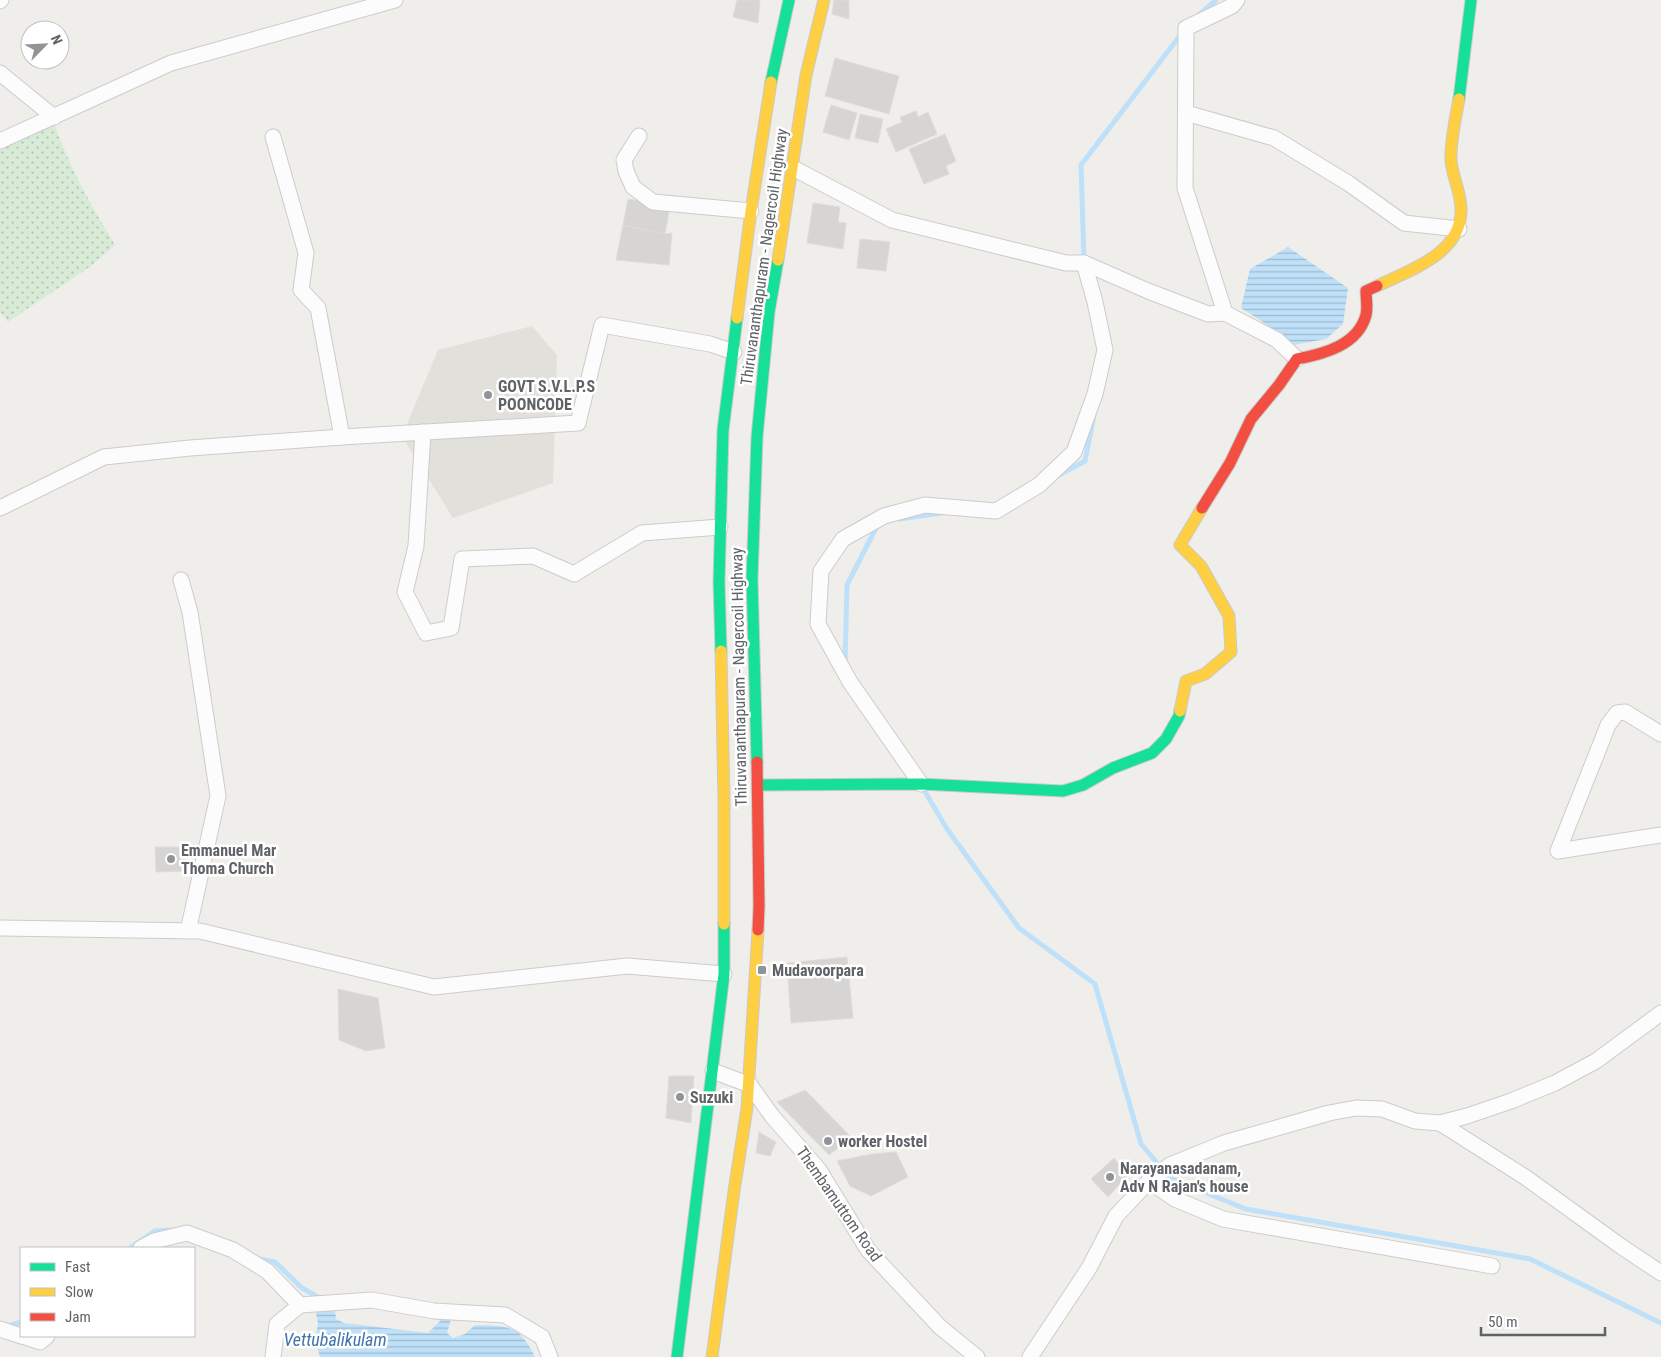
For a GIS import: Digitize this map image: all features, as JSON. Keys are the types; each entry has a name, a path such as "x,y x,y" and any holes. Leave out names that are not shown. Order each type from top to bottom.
{"main road":[{"name":"Thiruvananthapuram - Nagercoil Highway","path":"677,1357 724,974 720,527 723,430 751,211 774,65 789,0"},
{"name":"Thiruvananthapuram - Nagercoil Highway","path":"712,1357 750,1085 751,1026 759,906 758,785 752,579 757,437 770,312 806,75 824,0"},
{"path":"758,785 920,784 1063,791 1083,785 1113,768 1152,753 1166,739 1179,716 1186,681 1205,674 1231,652 1229,616 1201,566 1180,545 1230,463 1251,419 1279,385 1297,359 1335,349 1358,334 1367,314 1366,291 1429,261 1446,247 1459,229 1461,208 1451,160 1471,0"}],"street":[{"path":"0,142 171,64 395,0"},
{"path":"1225,313 1185,188 1186,28 1232,6 1237,0"},
{"path":"0,73 54,117"},
{"path":"1186,113 1274,138 1348,183 1404,223 1459,229"},
{"path":"273,136 306,253 301,290 318,308 342,437"},
{"path":"639,136 624,160 626,171 633,187 653,202 751,211"},
{"path":"793,168 892,220 1066,264 1084,263 1148,291 1208,314 1225,313 1277,340 1297,359"},
{"path":"920,784 850,682 818,624 821,571 843,538 884,516 925,505 996,511 1038,485 1074,452 1095,394 1105,350 1095,302 1084,263"},
{"path":"0,508 104,456 342,437 578,424 602,325 710,344 734,352"},
{"path":"423,432 416,546 405,592 426,633 451,628 462,559 533,556 574,574 642,534 720,527"},
{"path":"181,580 190,612 218,796 188,931"},
{"path":"1661,734 1625,712 1617,713 1608,726 1558,851 1661,835"},
{"path":"0,928 200,931 434,987 627,966 724,974"},
{"path":"1030,1357 1089,1268 1116,1216 1149,1181 1170,1165 1224,1143 1356,1108 1382,1109 1415,1121 1440,1123 1476,1113 1555,1082 1596,1061 1661,1013"},
{"path":"713,1071 750,1085"},
{"name":"Thembamuttom Road","path":"750,1085 772,1116 819,1170 868,1250 940,1328 978,1357"},
{"path":"1440,1123 1525,1177 1622,1248 1661,1272"},
{"path":"1149,1181 1174,1199 1223,1219 1492,1266"},
{"path":"143,1247 154,1241 187,1233 233,1250 266,1271 300,1305"},
{"path":"274,1357 277,1324 300,1305 372,1300 434,1311 505,1315 542,1337 550,1357"},
{"path":"0,1329 20,1335"},
{"path":"25,1337 40,1342 46,1337"}],"shaded area":[{"name":"GOVT S.V.L.P.S POONCODE","path":"532,326 557,355 553,483 453,518 402,436 438,350"}],"green space":[{"path":"52,117 80,183 115,245 91,266 8,322 0,312 0,137"}],"water":[{"path":"1288,247 1348,288 1343,324 1326,339 1288,346 1266,324 1241,308 1250,269"},
{"name":"Vettubalikulam","path":"315,1308 335,1309 336,1319 344,1323 428,1333 441,1320 451,1319 447,1333 453,1338 465,1334 475,1325 505,1327 512,1329 524,1339 535,1357 320,1357 315,1340 318,1324"}],"building":[{"path":"737,0 760,0 758,23 733,17"},
{"path":"834,0 849,0 849,19 832,14"},
{"path":"835,58 899,76 889,114 825,96"},
{"path":"831,105 857,113 849,140 823,132"},
{"path":"916,111 918,117 928,112 937,134 896,152 886,129 902,122 900,117"},
{"path":"860,114 883,119 878,143 855,138"},
{"path":"945,134 956,161 946,166 949,174 924,184 909,149"},
{"path":"628,199 670,207 665,234 623,225"},
{"path":"813,203 840,207 838,222 846,223 843,249 807,243"},
{"path":"623,225 665,234 672,233 669,265 616,260"},
{"path":"860,239 890,242 886,271 857,268"},
{"name":"Emmanuel Mar Thoma Church","path":"155,847 186,847 186,871 156,872"},
{"path":"847,957 853,1018 791,1023 787,963"},
{"path":"338,989 378,998 385,1048 366,1051 339,1040"},
{"name":"Suzuki","path":"669,1076 694,1076 691,1123 666,1118"},
{"path":"805,1090 852,1138 829,1155 777,1102"},
{"path":"759,1132 776,1142 770,1156 756,1153"},
{"path":"896,1152 908,1177 871,1196 850,1186 837,1161 872,1154"},
{"name":"Narayanasadanam, Adv N Rajan's house","path":"1114,1158 1128,1175 1108,1197 1091,1179"}],"waterway":[{"path":"1200,14 1216,0"},
{"path":"1084,260 1081,165 1182,33"},
{"path":"1057,476 1085,461 1094,415"},
{"path":"900,519 941,513"},
{"path":"845,663 847,585 878,524"},
{"path":"924,790 947,829 1019,928 1095,984 1141,1144 1170,1178 1246,1209 1530,1259 1661,1323"},
{"path":"131,1247 155,1231 172,1230"},
{"path":"258,1259 275,1262 302,1288 323,1300"},
{"path":"5,1327 20,1322"}],"traffic: fast":[{"path":"771,82 789,0"},
{"path":"1459,99 1471,0"},
{"path":"757,762 752,579 757,437 769,312 778,260"},
{"path":"721,651 719,582 723,430 737,318"},
{"path":"758,785 921,784 1063,791 1083,785 1113,768 1152,753 1166,739 1180,711"},
{"path":"677,1357 724,974 724,924"}],"traffic: slow":[{"path":"778,260 806,75 824,0"},
{"path":"737,318 771,82"},
{"path":"1377,286 1432,258 1444,249 1453,238 1459,225 1461,203 1452,166 1451,153 1459,99"},
{"path":"1180,711 1186,681 1205,674 1231,652 1229,616 1201,566 1180,545 1202,508"},
{"path":"721,651 724,924"},
{"path":"712,1357 747,1108 758,930"}],"traffic: jam":[{"path":"1202,508 1230,463 1251,419 1279,385 1297,359 1329,351 1348,341 1356,334 1366,315 1366,291 1377,286"},
{"path":"757,762 758,930"}],"place":[{"name":"GOVT S.V.L.P.S POONCODE","path":"488,395"},
{"name":"Emmanuel Mar Thoma Church","path":"171,859"},
{"name":"Mudavoorpara","path":"762,970"},
{"name":"Suzuki","path":"680,1097"},
{"name":"worker Hostel","path":"828,1141"},
{"name":"Narayanasadanam, Adv N Rajan's house","path":"1110,1177"}]}
